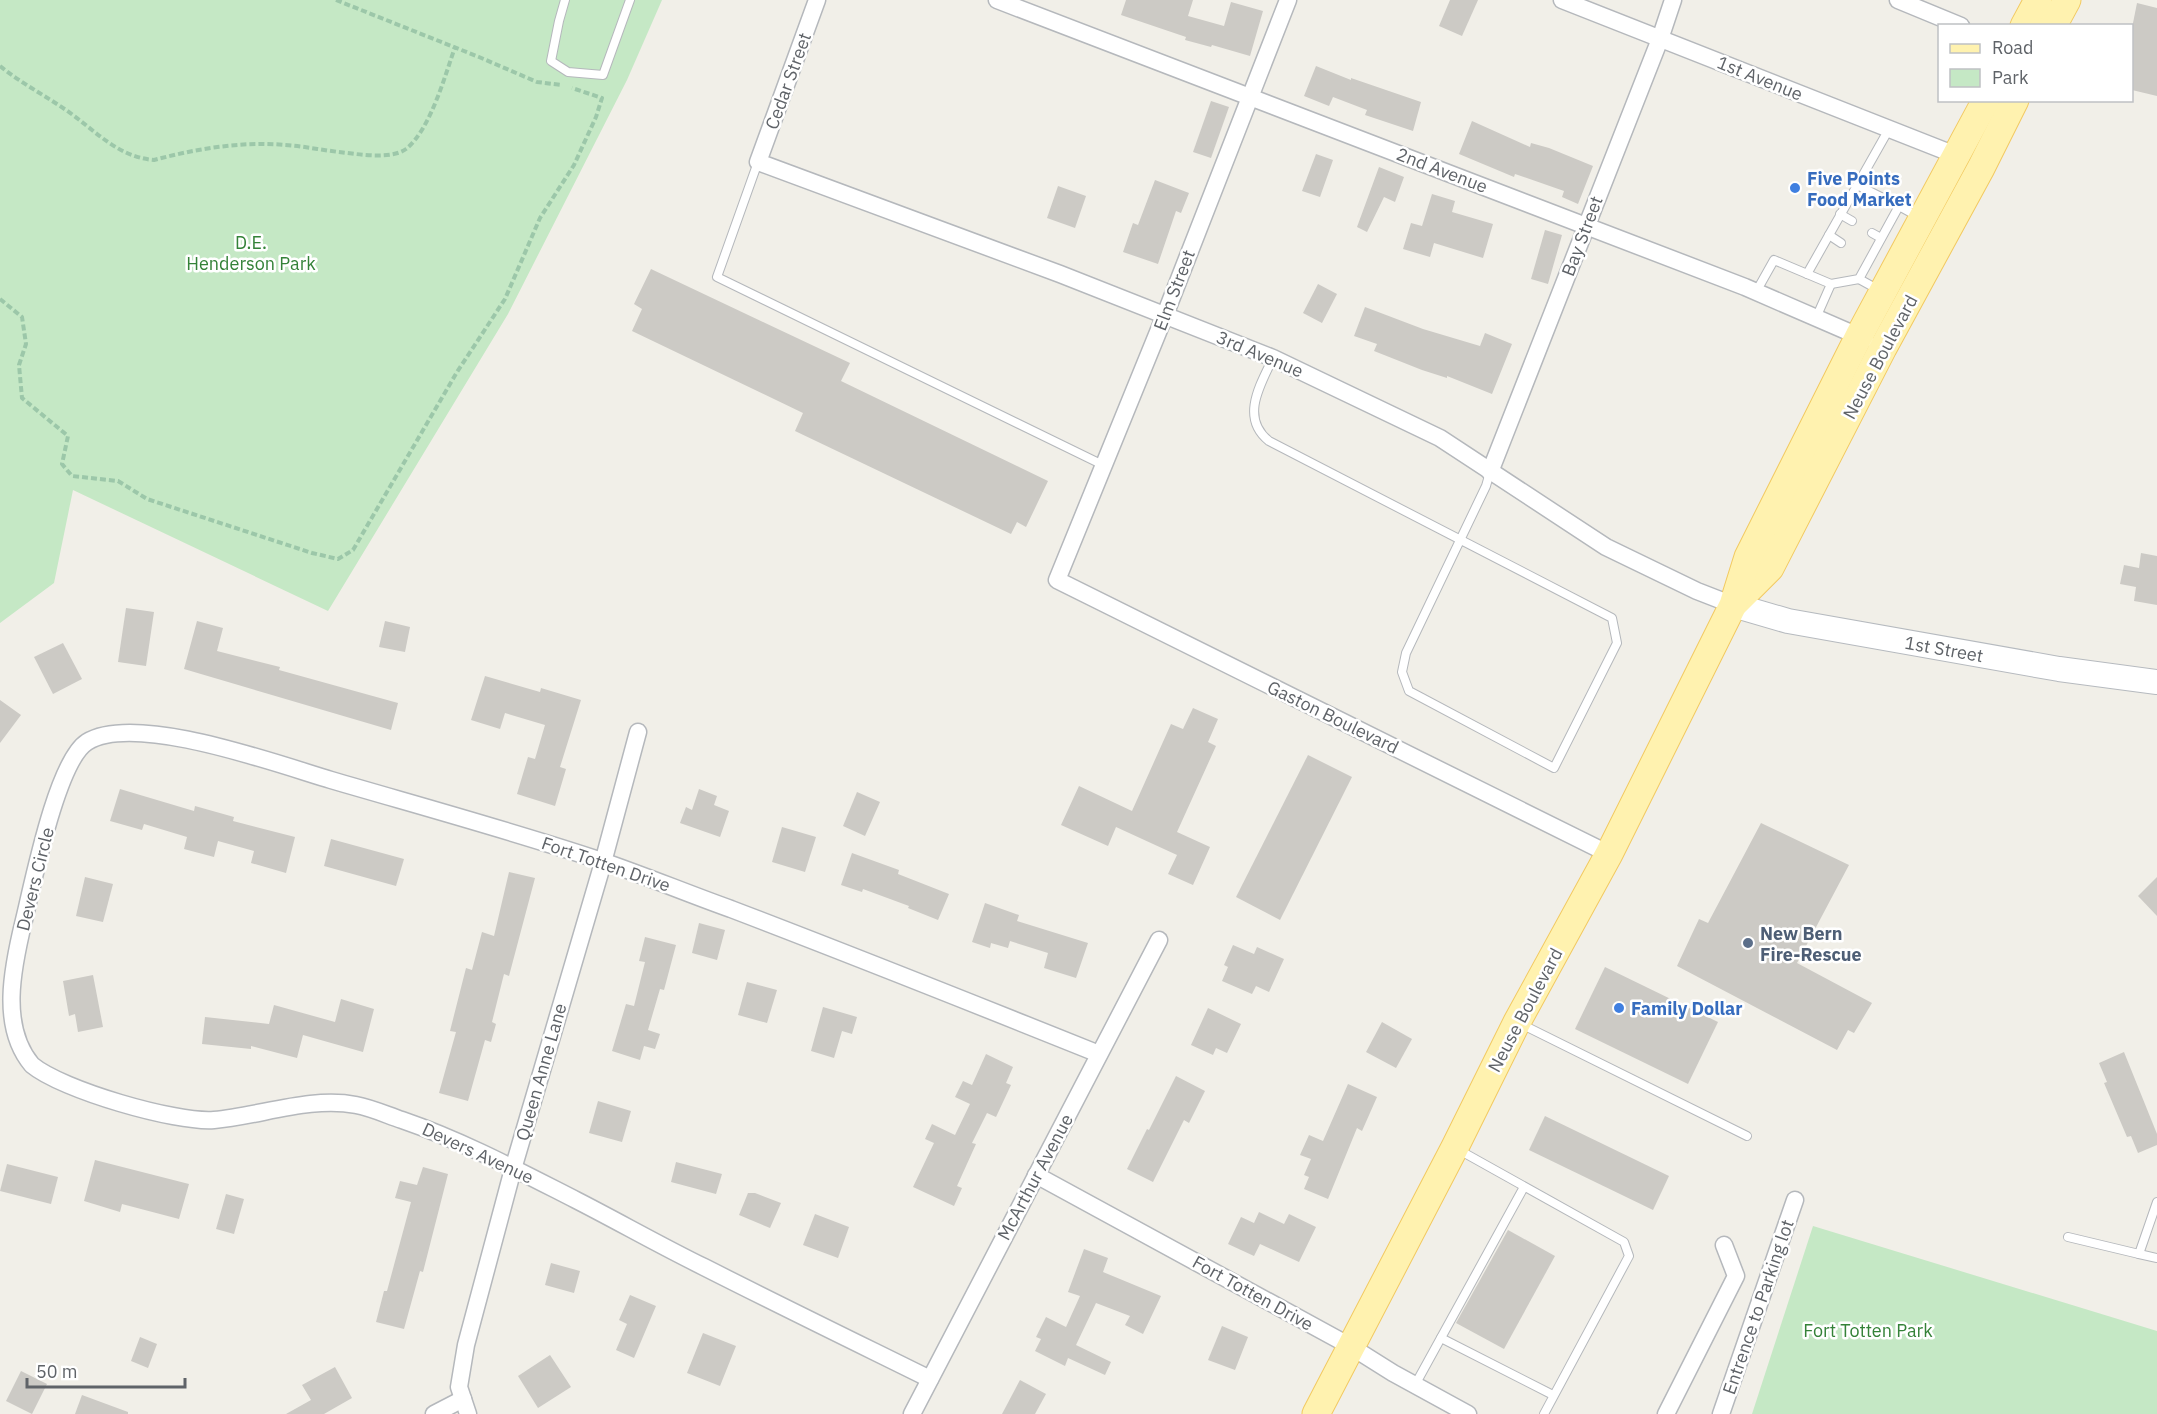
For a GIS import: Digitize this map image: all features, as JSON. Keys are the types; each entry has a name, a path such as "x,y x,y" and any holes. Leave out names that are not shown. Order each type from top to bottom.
{"main road":[{"path":"2025,24 2038,0"},
{"path":"2054,24 2067,0"},
{"name":"Neuse Boulevard","path":"1316,1414 1455,1148 1517,1022 1609,854 1733,605 1748,557 1859,336 1958,156 1985,102"},
{"name":"Neuse Boulevard","path":"1733,605 1770,568 1883,348 1981,168 2014,102"},
{"name":"1st Street","path":"1733,605 1788,621 2059,669 2157,682"}],"street":[{"name":"Cedar Street","path":"758,162 817,0"},
{"name":"2nd Avenue","path":"997,0 1756,292 1883,348"},
{"name":"Elm Street","path":"1057,580 1165,315 1288,0"},
{"name":"1st Avenue","path":"1562,0 1958,156"},
{"name":"Bay Street","path":"1490,472 1660,39 1673,0"},
{"path":"1898,0 1956,24"},
{"name":"3rd Avenue","path":"758,162 1060,274 1273,358 1440,438 1606,547 1697,591 1733,605"},
{"name":"Gaston Boulevard","path":"1057,580 1609,854"},
{"name":"Queen Anne Lane","path":"465,1407 459,1387 465,1345 638,732"},
{"name":"Fort Totten Drive","path":"96,737 119,733 174,736 519,834 603,861 862,958 1099,1054"},
{"name":"Devers Circle","path":"8,1035 5,1021 7,993 40,853 61,785 73,758 80,746 96,737"},
{"name":"McArthur Avenue","path":"912,1414 1159,940"},
{"name":"Devers Avenue","path":"8,1035 31,1065 58,1081 166,1115 206,1121 326,1102 358,1106 440,1133 698,1265 930,1379"},
{"name":"Fort Totten Drive","path":"1036,1175 1350,1346 1468,1414"},
{"name":"Entrence to Parking lot","path":"1721,1414 1795,1200"},
{"name":"Entrence to Parking lot","path":"1666,1414 1736,1276 1724,1245"},
{"path":"434,1414 465,1407"}],"lane":[{"path":"565,0 551,61 568,72 603,75 630,0"},
{"path":"1807,273 1888,129"},
{"path":"758,162 717,277 1103,465"},
{"path":"1857,185 1923,219"},
{"path":"1859,279 1865,257 1881,238 1899,206"},
{"path":"1840,214 1852,221"},
{"path":"1872,233 1881,238"},
{"path":"1829,235 1841,243"},
{"path":"1756,292 1774,260 1831,284 1859,279 1883,292"},
{"path":"1816,318 1831,284"},
{"path":"1273,358 1253,408 1259,433 1269,441 1460,540 1612,618 1617,643 1554,768 1409,691 1402,672 1406,652 1460,540 1486,486 1490,472"},
{"path":"1517,1022 1747,1136"},
{"path":"1455,1148 1624,1242 1628,1251 1629,1256 1544,1414"},
{"path":"1415,1385 1524,1187"},
{"path":"2139,1254 2157,1202"},
{"path":"2068,1237 2157,1258"},
{"path":"1441,1338 1553,1395"}],"path":[{"path":"0,299 22,317 26,344 19,365 22,398 68,436 63,464 72,476 118,481 147,499 312,553 338,559 353,550 457,372 505,299 540,219 574,165 602,98 563,85 537,82 336,0"},
{"path":"0,66 68,112 117,149 143,159 154,160 210,149 254,145 284,145 364,155 396,154 407,148 425,124 441,88 455,47"}],"green space":[{"name":"D.E. Henderson Park","path":"0,0 662,0 627,80 508,314 328,611 73,490 54,583 0,623"},
{"name":"Fort Totten Park","path":"1813,1226 2157,1331 2157,1414 1752,1414"}],"building":[{"path":"1126,0 1193,0 1188,16 1224,26 1231,2 1263,11 1250,56 1185,40 1186,37 1121,15"},
{"path":"1450,0 1478,0 1462,36 1439,26"},
{"path":"2137,3 2157,8 2157,96 2133,90 2133,24"},
{"path":"1316,66 1351,80 1351,78 1421,102 1413,131 1365,115 1367,110 1333,97 1329,106 1304,96"},
{"path":"1211,101 1229,107 1211,158 1193,152"},
{"path":"1472,121 1530,147 1531,143 1549,148 1593,166 1578,204 1562,197 1564,191 1515,174 1514,177 1459,154"},
{"path":"1316,154 1333,160 1320,197 1302,191"},
{"path":"1379,167 1404,177 1395,202 1384,197 1367,232 1357,227"},
{"path":"1155,180 1189,193 1181,213 1176,211 1158,264 1123,252 1133,223 1138,225"},
{"path":"1058,186 1086,196 1075,228 1047,218"},
{"path":"1432,194 1455,201 1452,212 1493,224 1483,258 1434,243 1430,257 1403,249 1411,223 1422,226"},
{"path":"1545,230 1562,235 1548,284 1531,279"},
{"path":"651,269 850,363 841,381 1048,481 1026,527 1017,522 1011,534 795,431 803,413 632,331 642,309 634,304"},
{"path":"1318,284 1337,294 1322,323 1303,313"},
{"path":"1365,307 1423,329 1480,346 1485,333 1512,344 1492,394 1374,351 1377,344 1354,336"},
{"path":"2141,553 2157,556 2157,605 2134,601 2136,587 2120,584 2124,565 2139,568"},
{"path":"126,608 154,612 146,666 118,662"},
{"path":"197,621 223,628 217,651 280,667 279,670 398,703 391,730 184,669"},
{"path":"385,621 410,627 405,652 379,647"},
{"path":"63,643 82,679 53,694 34,657"},
{"path":"485,676 540,692 541,688 581,700 560,767 566,769 555,806 517,794 528,757 535,759 545,725 505,713 500,729 471,720"},
{"path":"0,700 21,715 0,743"},
{"path":"1193,708 1218,719 1208,742 1216,746 1177,832 1210,847 1193,885 1168,874 1177,855 1116,827 1108,846 1061,825 1079,786 1132,811 1171,724 1183,729"},
{"path":"1308,755 1352,777 1280,920 1236,897"},
{"path":"120,789 194,811 195,806 234,817 233,821 295,837 286,873 251,863 254,851 218,841 214,857 184,849 187,837 144,824 142,830 110,821"},
{"path":"699,789 717,796 714,805 729,811 720,837 680,823 686,807 692,810"},
{"path":"857,792 880,802 865,836 843,826"},
{"name":"New Bern Fire-Rescue","path":"1761,823 1849,865 1797,963 1872,1003 1854,1033 1848,1030 1837,1050 1677,966 1699,919 1708,923"},
{"path":"782,827 816,837 805,872 772,862"},
{"path":"331,839 404,859 396,886 324,866"},
{"path":"852,853 899,870 898,874 949,894 938,920 908,908 909,906 863,889 862,892 841,885"},
{"path":"509,872 535,878 509,976 504,974 492,1022 496,1024 491,1042 485,1040 468,1101 439,1093 456,1032 450,1031 466,968 472,970 482,932 494,936"},
{"path":"85,877 113,884 103,922 76,916"},
{"path":"2157,877 2157,916 2138,896"},
{"path":"985,903 1019,915 1017,921 1088,943 1076,978 1044,968 1048,953 1010,941 1008,948 991,943 990,948 972,942"},
{"path":"699,923 725,930 717,960 692,953"},
{"path":"645,937 676,945 664,990 660,989 648,1030 660,1034 655,1049 644,1046 640,1060 612,1051 626,1004 634,1006 645,962 639,961"},
{"path":"1233,945 1254,954 1257,947 1284,959 1269,992 1256,986 1252,994 1222,981 1228,967 1224,965"},
{"path":"1605,967 1718,1022 1688,1084 1575,1029"},
{"path":"93,975 103,1027 78,1032 75,1014 69,1016 63,981"},
{"path":"747,982 777,990 767,1023 738,1015"},
{"path":"341,999 374,1009 363,1052 303,1035 297,1058 251,1046 251,1049 202,1044 205,1017 269,1024 274,1005 335,1022"},
{"path":"823,1007 857,1017 852,1034 842,1031 834,1058 811,1051"},
{"path":"1208,1008 1241,1024 1227,1053 1216,1048 1213,1055 1191,1045"},
{"path":"1382,1022 1412,1039 1396,1068 1366,1052"},
{"path":"2124,1052 2157,1134 2157,1145 2138,1153 2131,1136 2127,1137 2104,1083 2107,1082 2099,1063"},
{"path":"986,1054 1013,1067 1006,1083 1011,1085 996,1117 987,1113 972,1143 976,1144 957,1186 962,1188 954,1206 913,1187 934,1143 925,1139 932,1124 955,1135 970,1104 955,1097 963,1081 972,1085"},
{"path":"1176,1076 1205,1091 1189,1123 1184,1120 1153,1182 1127,1169"},
{"path":"1348,1084 1377,1097 1362,1131 1357,1128 1328,1199 1304,1189 1309,1177 1304,1175 1311,1159 1300,1155 1309,1135 1323,1141"},
{"path":"598,1101 631,1111 622,1142 589,1133"},
{"path":"1545,1116 1669,1176 1653,1210 1529,1150"},
{"path":"95,1160 189,1184 179,1219 122,1204 120,1212 84,1201"},
{"path":"676,1162 722,1174 716,1194 671,1182"},
{"path":"7,1164 58,1177 51,1204 0,1191"},
{"path":"423,1167 448,1174 423,1272 420,1271 404,1329 376,1322 384,1291 387,1291 411,1202 395,1198 400,1181 417,1185"},
{"path":"748,1193 755,1193 781,1203 770,1228 739,1215"},
{"path":"226,1194 244,1199 234,1234 216,1229"},
{"path":"1259,1212 1284,1224 1289,1214 1316,1227 1299,1262 1260,1244 1254,1256 1228,1244 1241,1217 1254,1223"},
{"path":"815,1214 849,1227 838,1258 803,1245"},
{"path":"1508,1230 1555,1256 1504,1349 1456,1323"},
{"path":"1084,1249 1108,1258 1103,1272 1161,1296 1143,1334 1125,1325 1130,1316 1096,1303 1076,1345 1111,1362 1105,1375 1068,1358 1065,1366 1035,1351 1041,1339 1036,1337 1046,1317 1066,1327 1080,1296 1068,1292"},
{"path":"551,1263 580,1271 574,1293 545,1285"},
{"path":"630,1295 656,1306 634,1358 616,1350 627,1324 619,1320"},
{"path":"1222,1326 1248,1337 1235,1370 1208,1360"},
{"path":"703,1333 736,1346 720,1386 687,1373"},
{"path":"140,1337 157,1344 148,1368 131,1361"},
{"path":"550,1355 571,1387 538,1408 518,1376"},
{"path":"335,1367 352,1398 324,1414 286,1414 311,1400 302,1385"},
{"path":"21,1371 47,1384 32,1414 6,1401"},
{"path":"1020,1380 1046,1394 1035,1414 1002,1414"},
{"path":"82,1395 128,1412 128,1414 75,1414"}],"place":[{"name":"Five Points Food Market","path":"1795,188"},
{"name":"New Bern Fire-Rescue","path":"1748,943"},
{"name":"Family Dollar","path":"1619,1008"}]}
